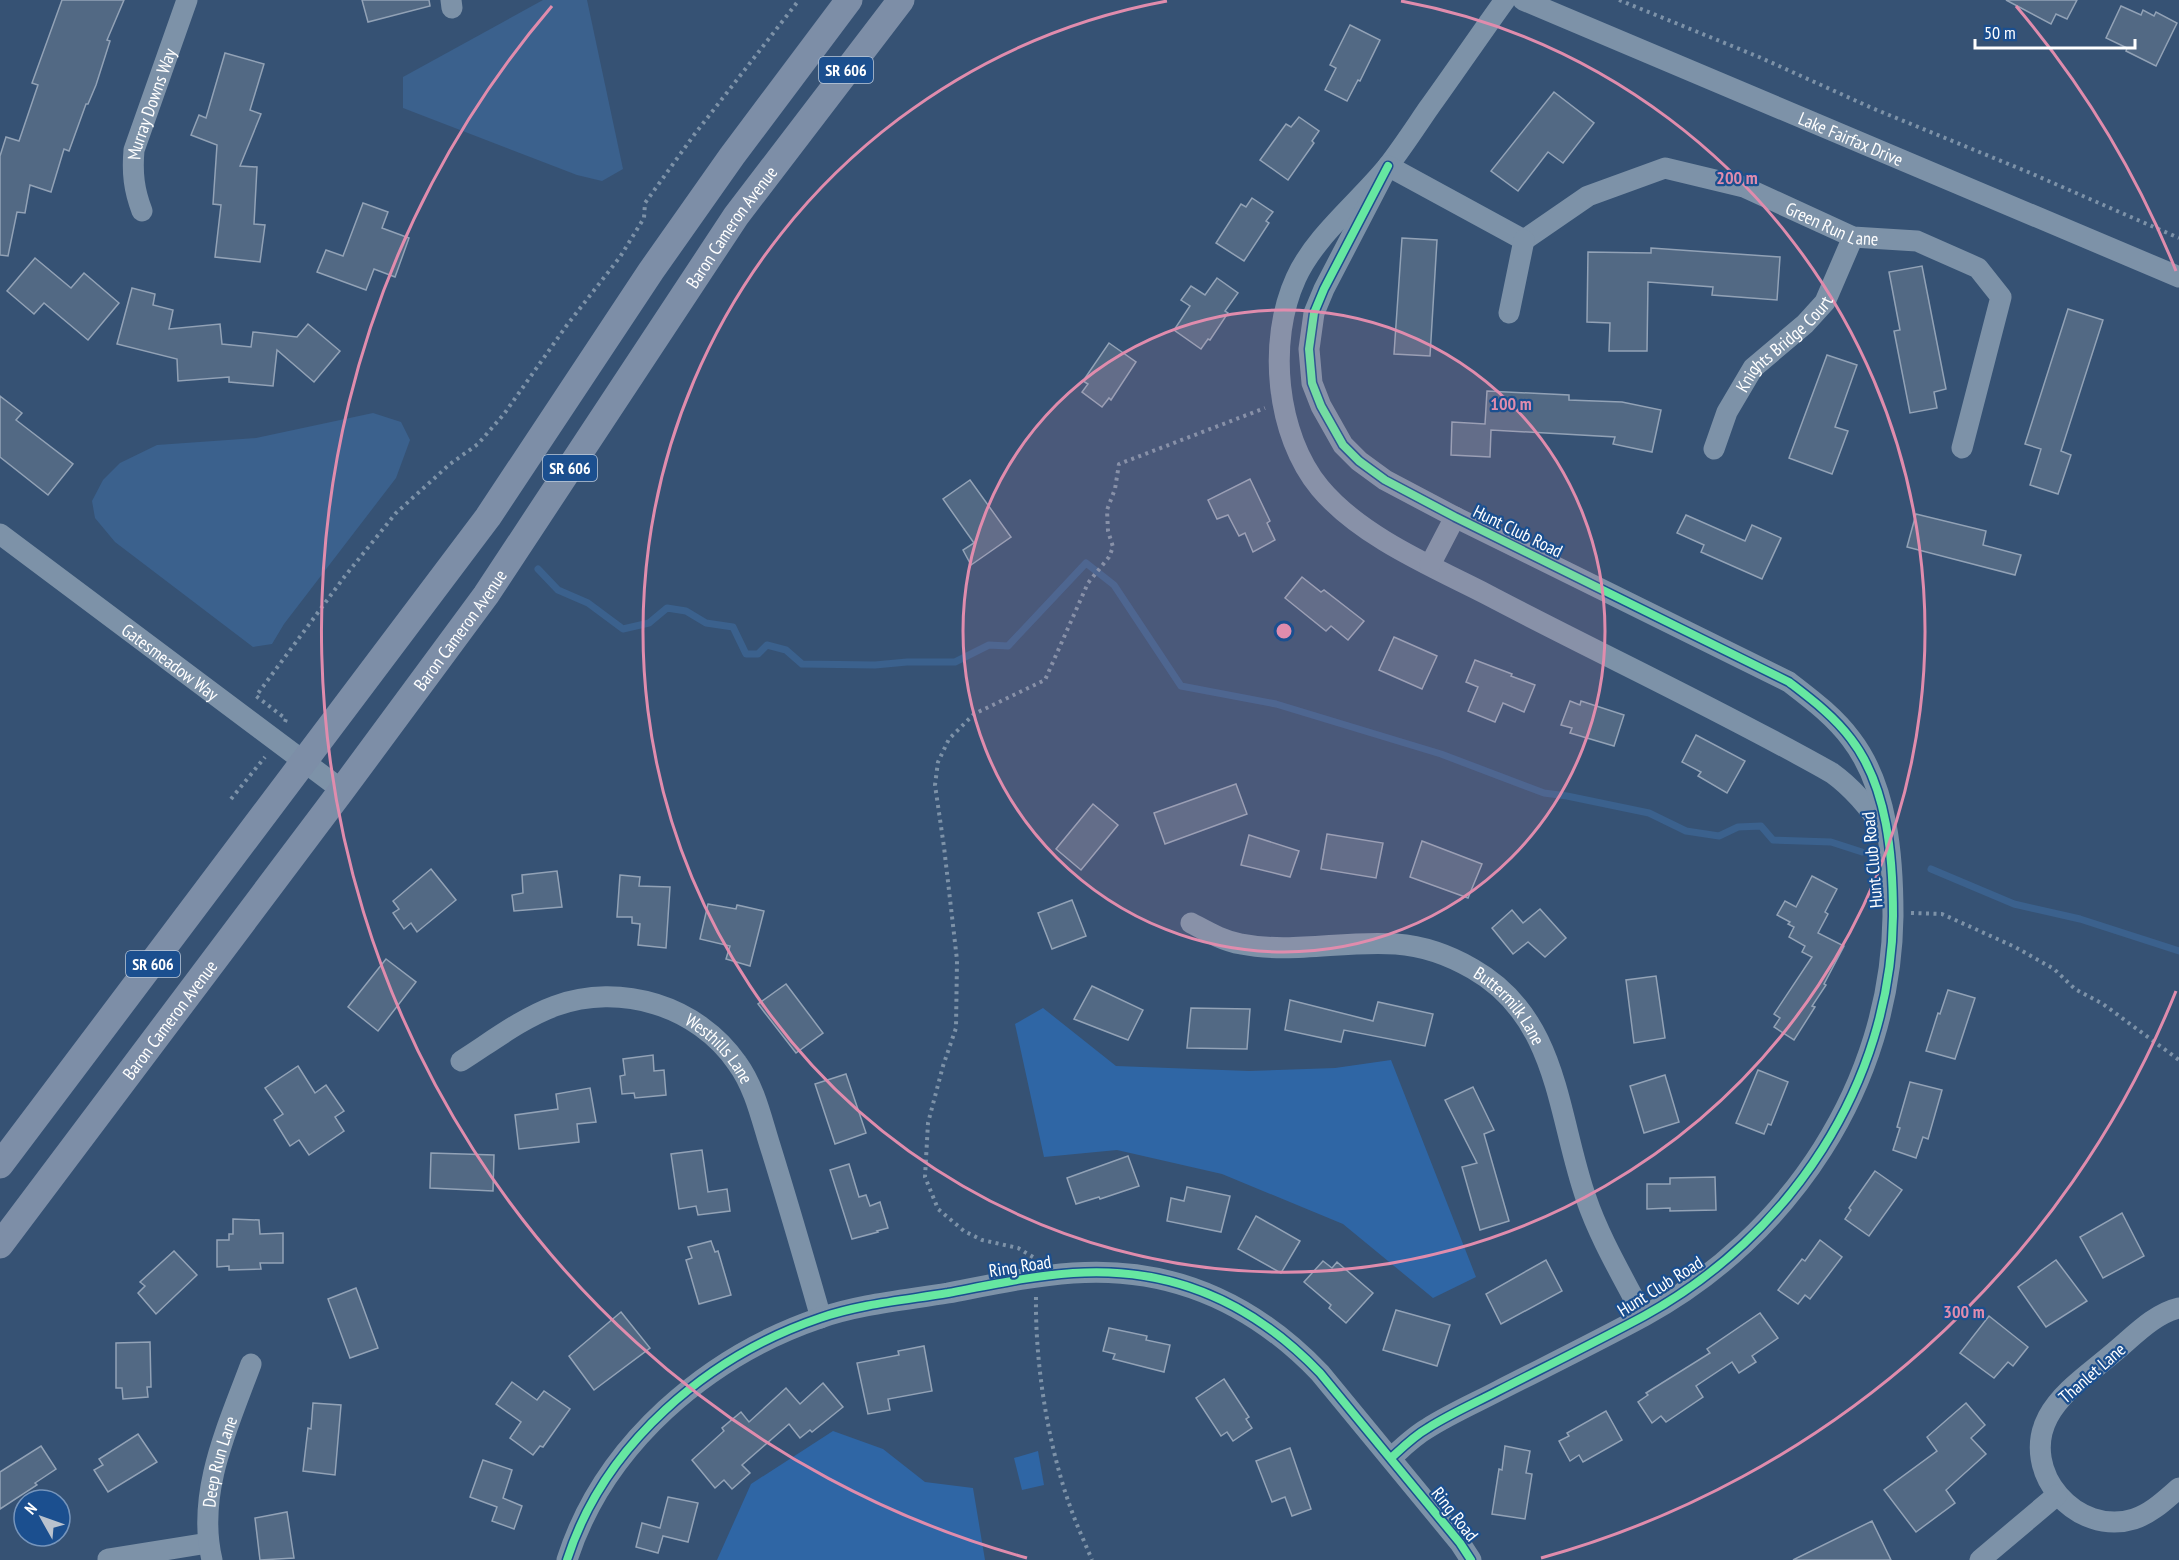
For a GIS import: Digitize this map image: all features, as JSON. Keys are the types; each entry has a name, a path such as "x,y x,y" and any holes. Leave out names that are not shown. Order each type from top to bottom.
{"main road":[{"name":"SR 606","path":"0,1165 488,518 651,270 849,0"},
{"name":"Baron Cameron Avenue","path":"0,1245 486,595 736,216 901,0"}],"street":[{"name":"Murray Downs Way","path":"142,211 135,194 132,171 134,150 187,0"},
{"name":"Hunt Club Road","path":"1505,0 1388,166 1315,248 1296,277 1286,305 1280,338 1279,378 1295,445 1306,468 1320,488 1344,513 1379,537 1832,773 1864,801 1886,833"},
{"name":"Lake Fairfax Drive","path":"1523,0 2179,277"},
{"name":"Hunt Club Road","path":"1388,166 1333,270 1314,313 1309,349 1312,383 1331,426 1343,445 1359,461 1385,480 1789,682 1828,713 1852,739 1875,782 1882,801 1890,860 1893,912 1886,985 1872,1043 1856,1086 1835,1130 1808,1172 1778,1210 1745,1244 1703,1279 1643,1316 1428,1428 1390,1458"},
{"path":"1388,166 1524,240 1509,313"},
{"name":"Green Run Lane","path":"1524,240 1588,196 1665,168 1744,187 1853,237 1917,241 1978,268 2001,297 1962,448"},
{"name":"Knights Bridge Court","path":"1714,449 1727,412 1753,368 1805,324 1825,302 1853,237"},
{"path":"1430,565 1455,517"},
{"name":"Gatesmeadow Way","path":"0,534 342,790"},
{"name":"Buttermilk Lane","path":"1191,923 1218,937 1241,944 1266,947 1395,944 1426,948 1455,958 1483,974 1508,994 1528,1019 1543,1045 1585,1197 1600,1234 1643,1316"},
{"name":"Westhills Lane","path":"461,1060 529,1018 555,1006 583,999 610,996 640,1000 668,1008 694,1022 718,1041 737,1063 752,1088 800,1243 820,1318"},
{"name":"Ring Road","path":"567,1560 588,1512 610,1475 636,1441 666,1408 703,1377 739,1354 778,1334 820,1318 877,1305 1036,1277 1074,1273 1114,1273 1153,1277 1194,1288 1266,1324 1300,1352 1320,1373 1460,1543 1471,1560"},
{"name":"Thanlet Lane","path":"2179,1308 2157,1317 2062,1397 2046,1420 2041,1441 2041,1460 2047,1478 2057,1495 2080,1514 2097,1520 2114,1522 2133,1520 2149,1513 2179,1488"},
{"name":"Deep Run Lane","path":"210,1551 207,1517 209,1491 251,1364"},
{"path":"1980,1560 2057,1495"},
{"path":"108,1560 210,1551"}],"path":[{"path":"231,799 277,741 286,719 256,696 345,576 396,513 434,478 478,444 504,414 567,325 620,257 644,218 645,203 799,0"},
{"path":"1620,0 1759,57 1872,108 2028,172 2179,238"},
{"path":"1036,1259 1018,1248 982,1240 964,1231 938,1209 925,1177 928,1123 956,1028 957,960 945,847 935,785 938,762 949,739 974,714 1045,680 1088,583 1109,557 1113,547 1108,531 1107,510 1115,489 1119,464 1283,402"},
{"path":"1893,912 1942,914 2015,947 2054,969 2074,989 2103,1004 2179,1060"},
{"path":"1036,1297 1041,1380 1058,1465 1071,1508 1092,1560"}],"shaded area":[{"path":"543,0 587,0 623,169 602,181 577,175 403,108 403,77"},
{"path":"373,413 401,422 410,440 396,478 284,624 272,644 253,647 115,542 95,518 92,501 103,480 120,463 157,445 256,438"},
{"path":"1043,1008 1116,1066 1249,1071 1335,1068 1391,1060 1476,1277 1433,1298 1343,1224 1222,1174 1117,1150 1044,1157 1015,1024"},
{"path":"833,1431 883,1449 925,1482 973,1488 985,1560 717,1560 751,1484"},
{"path":"1038,1451 1044,1485 1022,1490 1014,1458"}],"building":[{"path":"62,0 124,0 107,40 110,41 96,85 86,104 69,151 64,149 51,192 30,185 25,213 17,212 8,256 0,255 0,156 6,137 19,141 38,85 32,83"},
{"path":"362,0 429,0 430,6 368,22"},
{"path":"2006,0 2077,0 2067,19 2056,14 2051,24"},
{"path":"2121,6 2141,15 2143,10 2154,16 2156,12 2177,23 2156,66 2106,38"},
{"path":"1350,25 1380,40 1360,81 1358,80 1347,101 1325,90 1336,68 1330,65"},
{"path":"225,53 264,64 250,110 261,114 240,166 257,167 254,224 265,225 260,262 215,257 221,205 213,204 217,145 191,135 199,115 206,118"},
{"path":"1554,92 1594,123 1563,163 1548,152 1518,191 1491,171"},
{"path":"1299,117 1319,131 1312,141 1314,143 1288,180 1260,160 1286,124 1291,127"},
{"path":"1252,198 1273,212 1266,221 1269,223 1244,261 1216,243 1241,204 1246,207"},
{"path":"363,203 388,212 382,228 409,238 395,277 374,269 366,290 317,272 326,250 343,256"},
{"path":"1402,238 1437,240 1430,356 1394,354"},
{"path":"1651,248 1780,257 1777,300 1712,295 1713,287 1648,282 1647,351 1609,351 1610,323 1587,322 1588,252 1651,253"},
{"path":"35,258 71,288 84,273 119,303 88,340 44,303 34,314 7,291"},
{"path":"1922,266 1946,389 1934,392 1937,408 1910,413 1894,331 1900,330 1889,272"},
{"path":"1217,278 1238,293 1225,311 1228,313 1210,340 1208,339 1201,349 1174,330 1190,306 1181,300 1191,286 1205,295"},
{"path":"132,288 155,294 153,305 173,310 169,329 220,324 222,344 251,347 253,332 297,337 308,324 340,351 314,382 277,350 273,386 229,382 229,377 178,381 177,359 117,344"},
{"path":"2068,309 2103,320 2061,451 2071,455 2058,494 2030,485 2041,449 2025,444"},
{"path":"1109,343 1136,362 1111,400 1109,398 1102,407 1082,392 1088,384 1083,381"},
{"path":"1827,355 1857,365 1835,427 1848,431 1832,474 1789,458"},
{"path":"1487,391 1569,395 1569,400 1622,402 1661,410 1652,452 1613,444 1615,437 1491,430 1490,457 1451,455 1452,422 1485,424"},
{"path":"0,396 22,413 16,420 73,464 48,495 0,457"},
{"path":"1250,479 1270,521 1267,523 1275,540 1253,552 1245,533 1239,536 1228,515 1217,519 1208,500"},
{"path":"970,480 1011,537 971,565 963,550 974,543 943,499"},
{"path":"1916,514 1986,531 1983,545 2021,555 2015,575 1907,547"},
{"path":"1686,515 1745,541 1752,525 1781,538 1762,579 1701,552 1704,545 1677,533"},
{"path":"1302,577 1321,592 1324,590 1364,621 1348,640 1331,626 1326,631 1285,598"},
{"path":"1394,637 1437,656 1422,689 1379,670"},
{"path":"1475,660 1535,685 1524,712 1503,703 1495,722 1468,711 1478,687 1466,682"},
{"path":"1570,701 1580,705 1581,701 1624,715 1614,746 1570,733 1572,728 1561,725"},
{"path":"1696,735 1745,761 1727,793 1698,776 1701,772 1682,762"},
{"path":"1236,784 1247,814 1165,844 1154,813"},
{"path":"1093,804 1118,825 1081,870 1056,849"},
{"path":"1327,834 1383,843 1376,878 1321,869"},
{"path":"1249,835 1299,851 1290,877 1241,865"},
{"path":"1422,841 1482,864 1468,898 1410,877"},
{"path":"431,869 456,900 417,932 411,923 404,929 393,913 399,909 393,901"},
{"path":"557,871 562,907 514,911 512,895 523,893 522,875"},
{"path":"620,875 640,877 639,886 670,887 666,948 638,945 640,924 632,923 632,917 617,917"},
{"path":"1812,876 1837,889 1825,912 1828,914 1818,933 1844,946 1824,984 1826,985 1812,1006 1815,1007 1794,1040 1774,1027 1780,1018 1774,1014 1812,957 1802,952 1805,946 1789,937 1794,927 1788,924 1790,922 1777,915 1785,901 1796,907"},
{"path":"1072,900 1086,936 1052,949 1038,913"},
{"path":"708,904 736,909 737,905 764,911 750,966 726,959 730,946 700,939"},
{"path":"1540,909 1566,938 1545,957 1528,942 1513,954 1492,928 1512,910 1523,923"},
{"path":"386,959 416,982 378,1031 348,1007"},
{"path":"1656,976 1665,1038 1634,1043 1626,980"},
{"path":"786,984 823,1033 796,1053 758,1004"},
{"path":"1092,986 1143,1010 1128,1040 1074,1019"},
{"path":"1948,990 1975,998 1955,1059 1926,1051"},
{"path":"1290,1000 1373,1021 1378,1002 1433,1014 1425,1046 1344,1030 1341,1042 1285,1030"},
{"path":"1191,1008 1250,1009 1247,1049 1187,1048"},
{"path":"653,1055 654,1071 664,1070 666,1095 635,1098 634,1093 622,1094 620,1076 625,1075 623,1059"},
{"path":"298,1066 315,1093 326,1085 344,1111 335,1117 344,1131 309,1155 299,1140 290,1146 274,1120 283,1114 265,1088"},
{"path":"1758,1070 1788,1082 1771,1125 1768,1124 1764,1134 1736,1123"},
{"path":"846,1074 866,1133 835,1144 815,1084"},
{"path":"1665,1075 1679,1122 1644,1133 1630,1086"},
{"path":"1910,1082 1942,1090 1928,1139 1923,1137 1916,1158 1893,1150"},
{"path":"1473,1087 1494,1130 1484,1134 1509,1221 1480,1230 1462,1167 1477,1163 1445,1100"},
{"path":"590,1088 596,1122 577,1124 579,1142 519,1149 515,1115 558,1109 556,1094"},
{"path":"702,1150 708,1192 727,1189 730,1211 698,1215 696,1206 679,1209 671,1154"},
{"path":"431,1153 494,1155 493,1191 430,1188"},
{"path":"1128,1156 1139,1186 1076,1204 1067,1178"},
{"path":"849,1164 859,1197 866,1195 870,1206 880,1202 888,1228 852,1239 830,1170"},
{"path":"1875,1171 1902,1190 1869,1236 1845,1219 1851,1210 1849,1208"},
{"path":"1715,1177 1716,1210 1647,1209 1647,1184 1670,1184 1670,1178"},
{"path":"1187,1187 1230,1196 1221,1232 1167,1221 1171,1198 1184,1201"},
{"path":"2122,1213 2144,1256 2103,1278 2080,1237"},
{"path":"1256,1216 1300,1241 1281,1273 1238,1249"},
{"path":"233,1219 259,1220 260,1234 283,1233 283,1263 260,1263 261,1269 229,1270 229,1266 217,1267 217,1240 229,1240 229,1234 233,1234"},
{"path":"1820,1240 1842,1257 1810,1299 1805,1295 1798,1304 1778,1290 1802,1259 1805,1261"},
{"path":"711,1241 715,1252 718,1251 731,1295 699,1304 686,1260 692,1258 688,1247"},
{"path":"174,1251 197,1275 156,1314 138,1293 145,1286 140,1282"},
{"path":"1546,1260 1562,1291 1501,1324 1486,1294"},
{"path":"2056,1260 2087,1301 2046,1327 2018,1287"},
{"path":"1323,1261 1332,1268 1337,1262 1373,1293 1346,1323 1329,1308 1331,1305 1304,1282"},
{"path":"356,1288 378,1348 350,1358 328,1299"},
{"path":"1396,1310 1450,1325 1437,1366 1383,1350"},
{"path":"621,1312 650,1348 594,1390 569,1356"},
{"path":"1760,1313 1778,1338 1752,1356 1756,1362 1739,1373 1732,1362 1696,1386 1703,1397 1666,1422 1661,1416 1652,1423 1638,1402 1648,1395 1646,1393 1710,1353 1707,1349"},
{"path":"1989,1316 2028,1347 2013,1366 2008,1362 1994,1378 1960,1353"},
{"path":"1109,1328 1147,1336 1146,1340 1170,1345 1164,1372 1113,1359 1115,1354 1103,1351"},
{"path":"150,1342 151,1387 147,1387 148,1397 123,1399 122,1388 116,1388 116,1343"},
{"path":"924,1346 932,1391 888,1399 890,1410 868,1414 857,1363 899,1355 898,1351"},
{"path":"1224,1379 1249,1417 1246,1419 1252,1428 1233,1441 1227,1432 1221,1436 1196,1398"},
{"path":"512,1382 537,1400 544,1391 570,1409 543,1447 540,1446 533,1455 510,1438 521,1422 496,1404"},
{"path":"823,1383 843,1407 812,1432 810,1430 800,1438 789,1424 742,1465 750,1473 732,1489 724,1480 715,1488 692,1460 724,1431 722,1428 741,1412 749,1422 786,1388 800,1404"},
{"path":"313,1403 341,1405 335,1475 303,1471 308,1428 311,1429"},
{"path":"1966,1403 1985,1425 1971,1438 1986,1454 1946,1490 1955,1503 1916,1532 1884,1490 1937,1451 1927,1437"},
{"path":"1606,1411 1622,1440 1583,1462 1579,1455 1570,1461 1559,1441 1569,1436 1567,1433"},
{"path":"138,1434 157,1462 108,1492 94,1470 103,1465 99,1459"},
{"path":"41,1446 56,1469 35,1483 37,1485 32,1488 12,1488 12,1501 0,1509 0,1472"},
{"path":"1505,1446 1530,1451 1526,1473 1532,1474 1525,1519 1492,1514"},
{"path":"1290,1448 1311,1509 1292,1516 1285,1497 1272,1502 1256,1461"},
{"path":"483,1460 512,1470 503,1498 522,1506 514,1529 492,1521 497,1507 470,1497"},
{"path":"668,1497 698,1503 688,1542 663,1536 658,1553 636,1547 642,1523 660,1528"},
{"path":"287,1512 294,1558 260,1560 255,1518"},
{"path":"1872,1521 1891,1560 1793,1560"}],"waterway":[{"path":"538,569 558,590 588,603 623,629 649,623 667,608 686,611 706,623 733,627 746,654 758,654 767,645 786,650 802,664 875,665 955,662 989,645 1008,646 1086,563 1114,585 1181,686 1276,704 1441,754 1544,793 1649,813 1686,831 1719,836 1738,827 1761,826 1773,840 1831,842 1862,852"},
{"path":"1931,869 2014,904 2080,919 2179,951"}],"cycle path":[{"path":"1388,166 1324,289 1314,313 1309,349 1312,383 1321,406 1343,445 1359,461 1385,480 1789,682 1822,708 1851,739 1863,758 1881,801 1892,871 1893,916 1888,978 1874,1038 1852,1095 1822,1149 1786,1199 1744,1243 1697,1283 1644,1316 1590,1345 1436,1423 1413,1438 1391,1458"},
{"path":"567,1560 584,1518 606,1479 634,1442 665,1410 700,1381 738,1356 778,1335 820,1318 851,1309 1042,1276 1109,1272 1177,1283 1208,1294 1239,1309 1294,1348 1320,1373 1460,1543 1471,1560"}]}
